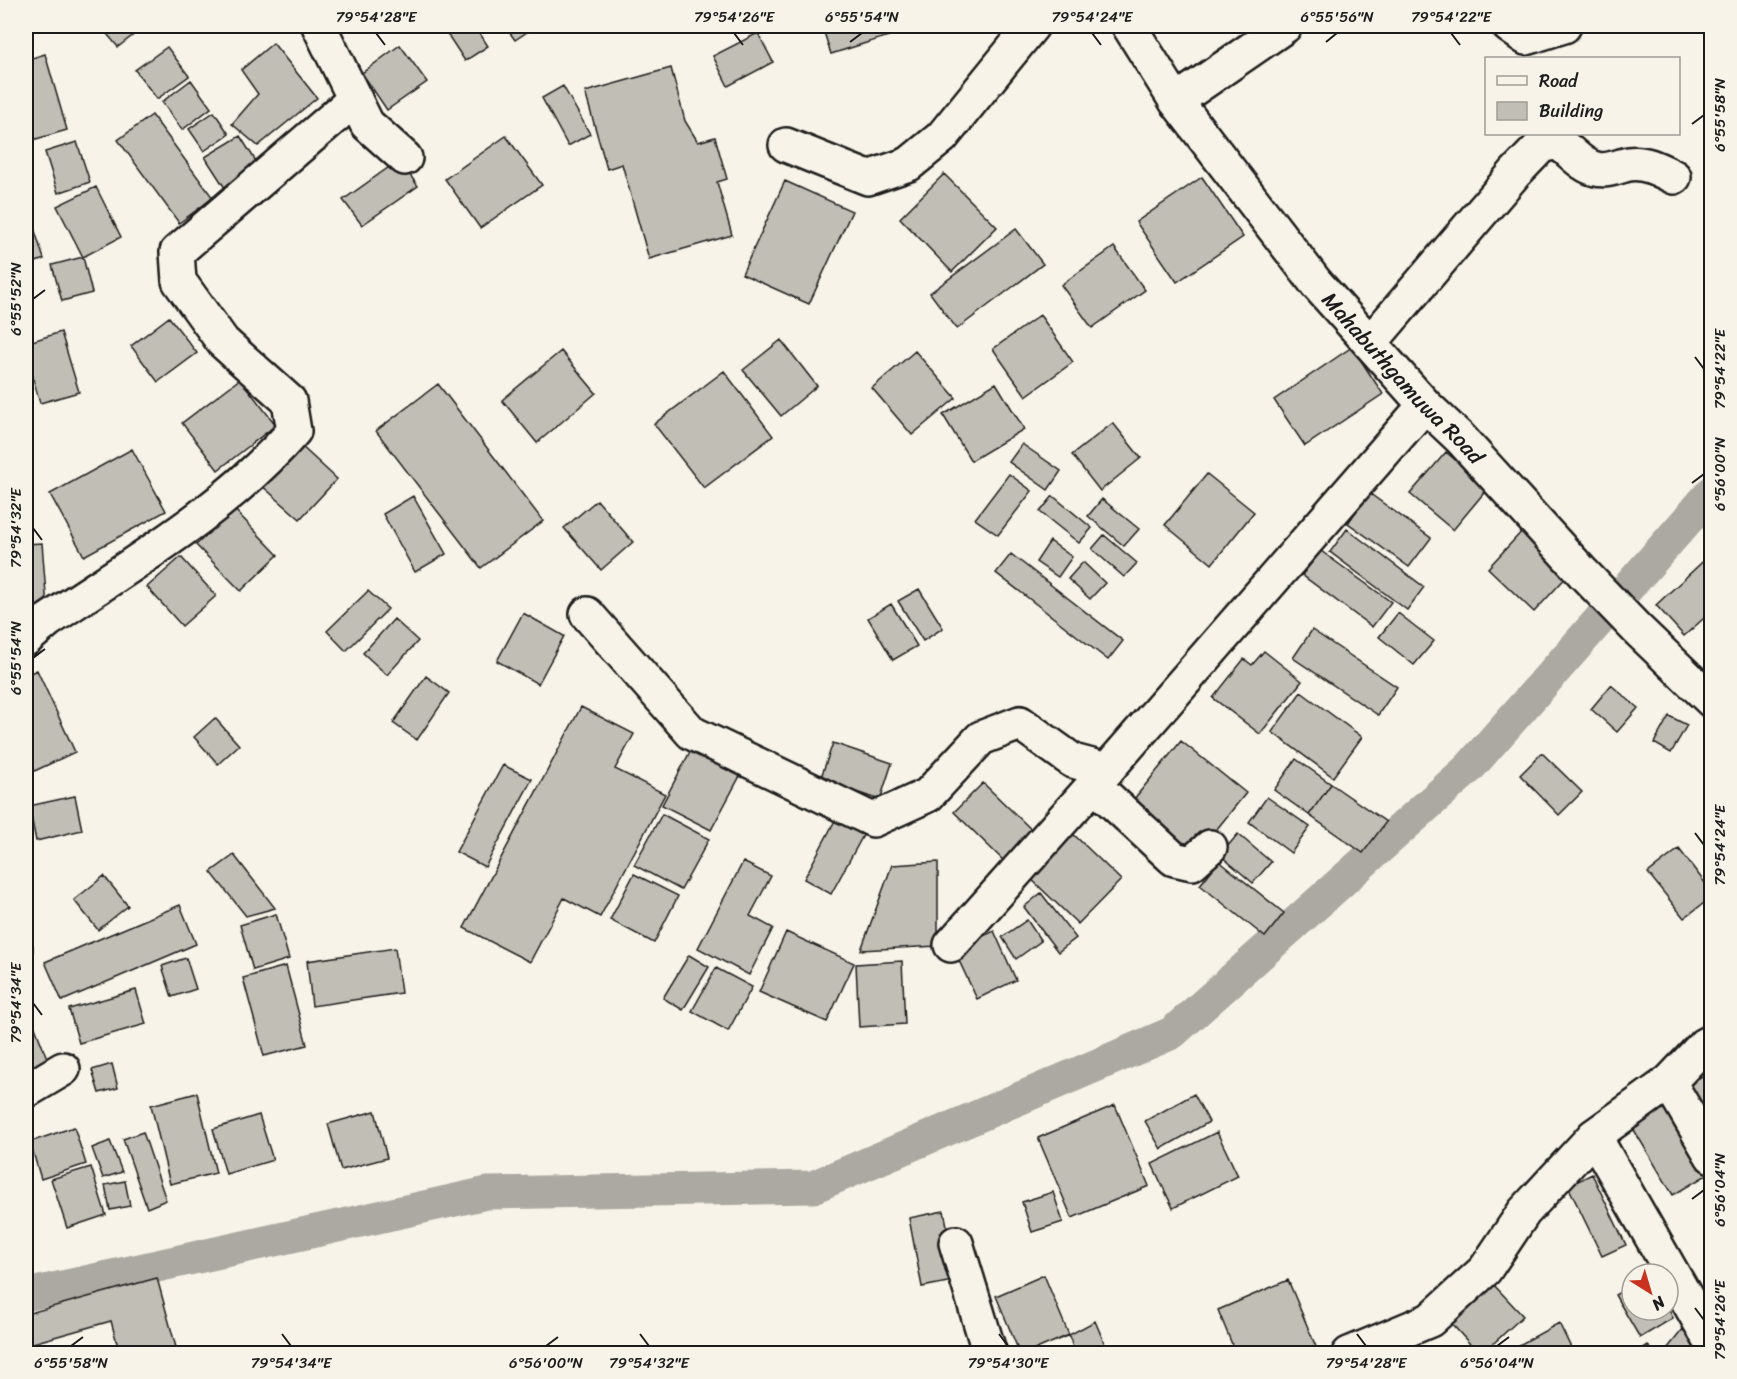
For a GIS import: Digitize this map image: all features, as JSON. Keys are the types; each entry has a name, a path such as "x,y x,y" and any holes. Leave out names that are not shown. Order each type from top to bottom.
{"street":[{"path":"319,26 367,124 405,158"},
{"path":"786,146 868,178 909,164 942,137 1032,26"},
{"name":"Mahabuthgamuwa Road","path":"1129,26 1176,101 1316,283 1425,405 1460,438 1583,573 1712,701"},
{"path":"1176,101 1285,26"},
{"path":"1509,26 1526,38 1564,26"},
{"path":"26,639 47,621 191,525 273,455 294,431 289,400 223,342 179,281 177,252 355,99"},
{"path":"1370,343 1515,173 1541,146 1557,142 1578,159 1596,169 1610,169 1631,163 1644,165 1674,177"},
{"path":"951,945 1100,778 1425,405"},
{"path":"587,614 692,733 873,820 928,795 981,738 1020,723 1100,778 1174,859 1192,863 1210,847"},
{"path":"1349,1353 1430,1320 1485,1270 1524,1212 1594,1136 1669,1082 1704,1045 1712,1041"},
{"path":"26,1091 63,1069"},
{"path":"1669,1082 1712,1156"},
{"path":"1594,1136 1712,1343"},
{"path":"956,1243 990,1353"}],"building":[{"path":"105,26 145,26 118,47 102,28"},
{"path":"442,26 475,26 488,46 465,61"},
{"path":"505,26 536,26 515,40"},
{"path":"663,26 679,26 667,32"},
{"path":"822,26 896,26 898,33 831,54"},
{"path":"758,33 773,62 728,86 713,56"},
{"path":"273,43 317,98 258,146 232,124 258,94 241,70"},
{"path":"400,45 427,82 387,110 362,73"},
{"path":"167,47 189,76 157,99 135,70"},
{"path":"45,54 67,130 26,142 26,60"},
{"path":"671,68 685,121 698,142 715,137 727,179 717,182 732,235 649,259 622,164 607,169 585,92"},
{"path":"191,80 211,108 182,130 162,102"},
{"path":"563,86 590,134 568,146 542,98"},
{"path":"214,112 229,134 204,151 189,129"},
{"path":"152,115 213,198 179,223 118,140"},
{"path":"240,136 259,166 225,188 205,157"},
{"path":"506,136 542,185 480,228 445,179"},
{"path":"77,142 90,182 58,193 45,152"},
{"path":"399,160 418,186 362,225 343,200"},
{"path":"944,174 997,227 952,272 900,218"},
{"path":"1202,177 1243,237 1177,282 1136,222"},
{"path":"785,181 852,211 809,304 742,274"},
{"path":"96,187 121,237 83,257 57,206"},
{"path":"26,203 44,259 26,266"},
{"path":"1016,229 1043,264 957,329 930,293"},
{"path":"1114,247 1145,290 1092,328 1061,285"},
{"path":"83,257 92,293 62,301 52,265"},
{"path":"1040,315 1073,362 1026,396 993,349"},
{"path":"169,317 197,353 158,382 131,346"},
{"path":"61,332 79,392 40,403 26,354 26,343"},
{"path":"781,340 817,386 781,416 743,370"},
{"path":"1352,347 1383,394 1305,446 1274,400"},
{"path":"561,351 596,393 537,443 502,400"},
{"path":"915,351 956,398 912,435 872,388"},
{"path":"724,371 773,436 704,488 654,424"},
{"path":"240,379 276,425 218,470 182,423"},
{"path":"996,383 1024,429 971,461 943,415"},
{"path":"438,384 543,521 481,568 376,431"},
{"path":"1113,423 1141,458 1100,491 1072,455"},
{"path":"299,444 337,479 300,519 261,485"},
{"path":"1022,444 1061,471 1048,490 1009,462"},
{"path":"132,449 166,511 84,556 50,494"},
{"path":"1446,452 1488,488 1453,530 1410,494"},
{"path":"1009,474 1032,491 998,535 975,519"},
{"path":"1207,474 1254,512 1212,564 1165,525"},
{"path":"1369,493 1431,538 1409,567 1348,523"},
{"path":"413,496 446,554 415,572 383,514"},
{"path":"1053,496 1092,528 1079,543 1040,512"},
{"path":"26,497 29,534 26,535"},
{"path":"1102,499 1139,529 1124,546 1088,516"},
{"path":"597,500 633,542 601,570 564,528"},
{"path":"234,509 278,555 241,591 196,545"},
{"path":"1525,528 1571,572 1534,612 1488,568"},
{"path":"1347,529 1424,587 1407,610 1330,552"},
{"path":"1104,535 1137,563 1124,577 1092,549"},
{"path":"1050,541 1072,557 1058,577 1036,562"},
{"path":"42,543 47,607 26,609 26,544"},
{"path":"1321,551 1391,602 1372,627 1302,575"},
{"path":"1712,553 1712,611 1684,636 1656,605"},
{"path":"1011,554 1123,641 1108,660 996,573"},
{"path":"181,557 216,596 182,626 147,587"},
{"path":"1083,562 1105,583 1090,599 1068,579"},
{"path":"919,589 943,628 923,641 898,601"},
{"path":"368,591 388,609 346,651 327,631"},
{"path":"891,604 917,646 893,660 868,618"},
{"path":"523,613 564,636 538,684 497,661"},
{"path":"1398,613 1434,641 1414,665 1379,637"},
{"path":"394,619 418,641 387,675 363,653"},
{"path":"1312,630 1397,687 1378,715 1293,658"},
{"path":"1264,651 1302,681 1260,734 1213,698 1244,659 1252,665"},
{"path":"37,670 75,752 26,775 26,675"},
{"path":"426,676 449,693 417,740 393,723"},
{"path":"1611,685 1638,708 1617,732 1591,709"},
{"path":"1301,692 1362,737 1333,777 1272,732"},
{"path":"581,707 634,734 615,769 665,794 600,917 564,898 530,962 464,928"},
{"path":"1669,716 1687,725 1671,753 1654,743"},
{"path":"215,718 239,745 218,764 194,737"},
{"path":"1181,741 1246,793 1195,856 1130,804"},
{"path":"833,743 892,763 880,800 820,780"},
{"path":"692,748 741,774 711,830 662,805"},
{"path":"1542,753 1582,792 1559,815 1520,775"},
{"path":"1296,759 1331,784 1309,815 1274,790"},
{"path":"503,765 532,779 485,867 456,852"},
{"path":"983,783 1038,836 1009,866 954,812"},
{"path":"1331,784 1386,822 1363,853 1309,815"},
{"path":"75,796 82,830 36,841 29,806"},
{"path":"1267,797 1310,827 1291,853 1249,822"},
{"path":"839,813 867,828 831,894 804,879"},
{"path":"662,814 709,839 681,890 634,865"},
{"path":"1070,831 1121,880 1078,924 1027,875"},
{"path":"1238,834 1271,862 1253,883 1220,855"},
{"path":"1679,849 1712,892 1712,897 1684,918 1648,873"},
{"path":"234,855 275,908 246,916 211,872"},
{"path":"1219,861 1284,913 1265,937 1200,885"},
{"path":"743,862 771,876 750,916 773,928 749,975 698,948"},
{"path":"938,862 938,946 861,950 892,865"},
{"path":"634,874 678,896 654,943 610,920"},
{"path":"104,876 128,906 98,930 74,900"},
{"path":"1041,893 1076,938 1058,952 1024,907"},
{"path":"180,905 196,944 62,1001 45,962"},
{"path":"276,914 289,959 253,970 240,925"},
{"path":"1027,920 1041,941 1016,959 1002,937"},
{"path":"994,931 1016,980 977,999 954,950"},
{"path":"786,932 854,963 827,1022 759,992"},
{"path":"26,945 33,946 31,997 26,997"},
{"path":"395,948 401,993 312,1006 307,961"},
{"path":"689,955 709,967 683,1010 663,998"},
{"path":"186,958 196,989 172,997 162,966"},
{"path":"902,961 905,1024 859,1027 856,964"},
{"path":"286,966 307,1045 264,1056 243,978"},
{"path":"716,968 752,987 728,1031 692,1011"},
{"path":"136,990 146,1024 79,1043 69,1009"},
{"path":"31,1017 52,1071 26,1081 26,1019"},
{"path":"112,1064 118,1088 99,1093 92,1070"},
{"path":"1712,1070 1712,1144 1679,1090"},
{"path":"197,1093 216,1173 170,1184 151,1105"},
{"path":"1194,1094 1209,1122 1161,1149 1145,1121"},
{"path":"1667,1103 1710,1173 1673,1195 1631,1125"},
{"path":"1115,1105 1149,1186 1072,1218 1038,1138"},
{"path":"375,1111 387,1158 341,1170 328,1124"},
{"path":"259,1115 273,1160 226,1174 213,1129"},
{"path":"74,1127 86,1164 41,1179 30,1142"},
{"path":"143,1132 166,1200 147,1208 123,1139"},
{"path":"1217,1132 1238,1176 1173,1208 1152,1164"},
{"path":"110,1141 122,1172 103,1178 92,1148"},
{"path":"91,1167 106,1215 67,1228 51,1179"},
{"path":"1592,1174 1626,1245 1602,1256 1568,1186"},
{"path":"125,1181 130,1206 110,1210 105,1185"},
{"path":"1053,1192 1063,1222 1032,1232 1022,1202"},
{"path":"944,1211 958,1280 922,1287 909,1218"},
{"path":"1044,1275 1069,1335 1025,1354 1020,1354 996,1296"},
{"path":"157,1278 177,1351 169,1354 120,1354 111,1321 26,1345 26,1314"},
{"path":"1288,1280 1319,1354 1236,1354 1218,1310"},
{"path":"1492,1283 1523,1316 1482,1354 1479,1354 1450,1322"},
{"path":"1620,1292 1620,1304 1615,1295"},
{"path":"1095,1321 1109,1354 1075,1354 1069,1335"},
{"path":"1631,1322 1666,1322 1640,1338"},
{"path":"1559,1323 1574,1354 1523,1354 1519,1345"},
{"path":"1683,1329 1698,1354 1663,1354"},
{"path":"1648,1345 1653,1354 1634,1354"},
{"path":"972,1348 973,1354 948,1354"}],"waterway":[{"path":"26,1295 487,1193 813,1187 1172,1033 1469,768 1712,492"}]}
